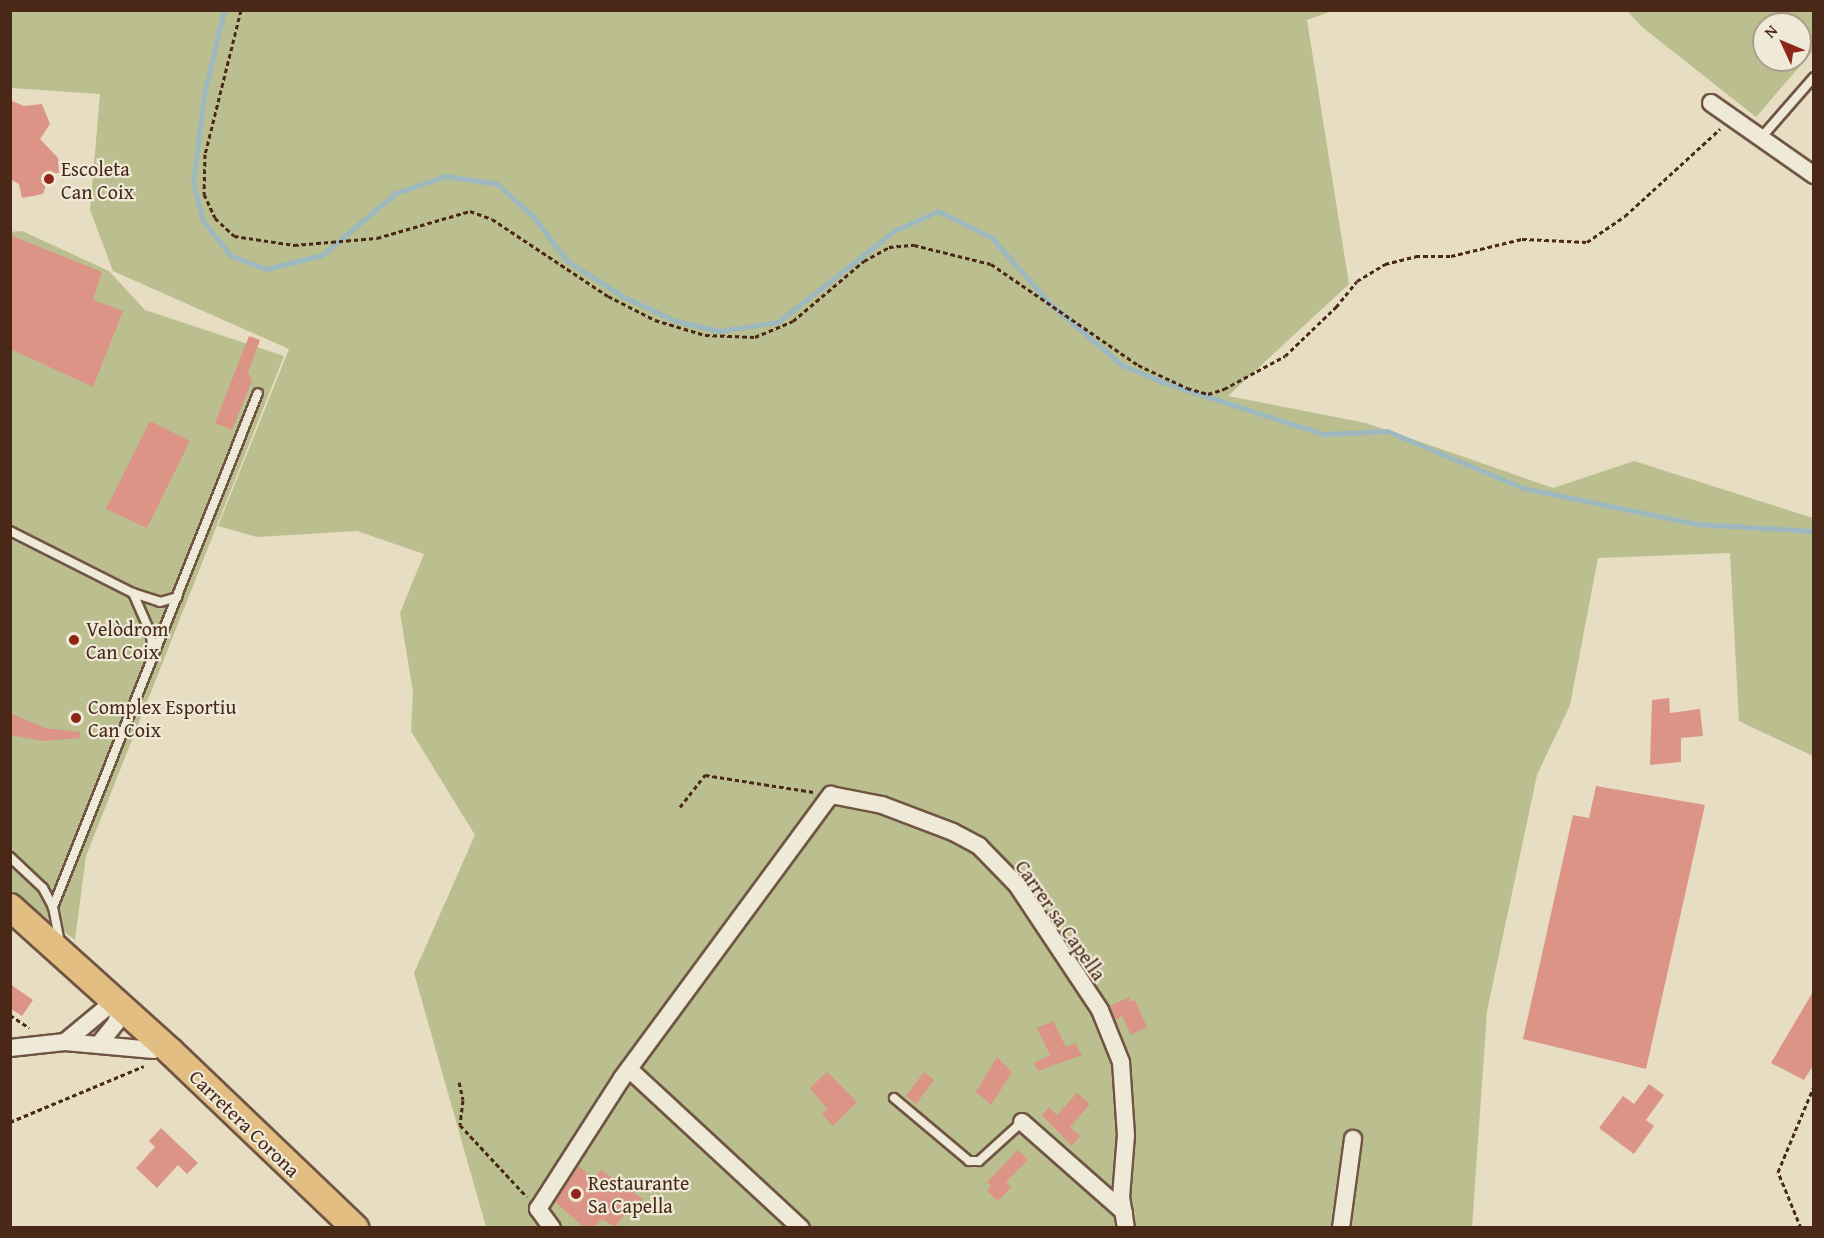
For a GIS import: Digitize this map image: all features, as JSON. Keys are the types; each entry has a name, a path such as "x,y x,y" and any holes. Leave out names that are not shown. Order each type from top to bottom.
{"main road":[{"name":"Carretera Corona","path":"10,907 122,1011 171,1052 355,1227"},
{"name":"Carretera Corona","path":"122,1011 158,1054 331,1227"}],"street":[{"path":"1711,103 1814,175"},
{"path":"552,1227 538,1209 628,1069 831,795"},
{"name":"Carrer sa Capella","path":"831,795 882,805 952,832 979,846 1017,885 1100,1010 1121,1062 1126,1135 1125,1220"},
{"path":"65,1042 122,1011"},
{"path":"99,1044 116,1023 122,1011"},
{"path":"10,1048 65,1042 99,1044 158,1054"},
{"path":"628,1069 801,1227"},
{"path":"1022,1122 1125,1220"},
{"path":"1341,1227 1353,1139"}],"lane":[{"path":"1760,139 1814,76"},
{"path":"53,907 258,393"},
{"path":"10,531 133,593 160,602 177,597"},
{"path":"133,593 150,632 154,656"},
{"path":"10,857 43,888 53,907 62,955"},
{"path":"894,1098 969,1161 979,1161 1022,1122"}],"path":[{"path":"241,10 205,154 204,194 215,218 234,236 294,245 377,238 470,211 501,225 608,296 655,320 705,335 755,337 793,321 864,261 889,247 914,245 992,264 1138,364 1187,388 1208,394 1224,389 1285,356 1336,307 1357,281 1385,264 1416,256 1451,256 1522,238 1587,242 1625,216 1732,118"},
{"path":"680,807 705,775 831,795"},
{"path":"10,1122 158,1054"},
{"path":"459,1082 463,1100 460,1125 538,1209"},
{"path":"1801,1227 1778,1172 1814,1086"}],"green space":[{"path":"10,11 1332,11 1307,20 1349,284 1228,396 1366,423 1553,488 1634,461 1813,518 1813,756 1739,721 1730,553 1598,558 1570,705 1537,775 1487,1011 1472,1227 486,1227 414,973 475,835 411,731 413,692 400,613 424,554 357,531 257,537 218,526 289,349 113,271 90,210 100,94 11,88"},
{"path":"1627,11 1813,11 1812,52 1812,12 1752,12 1752,72 1795,72 1756,117 1642,27"},
{"name":"Complex Esportiu Can Coix","path":"22,231 109,271 145,310 284,356 86,856 75,940 11,890 10,232"}],"building":[{"path":"10,100 24,106 42,104 50,124 40,139 58,158 59,173 50,173 43,194 22,198 19,184 10,179"},
{"path":"10,235 102,272 93,300 123,311 93,387 10,349"},
{"path":"249,336 260,340 248,373 252,381 232,430 215,423"},
{"path":"150,421 190,441 147,528 106,509"},
{"path":"1669,698 1670,713 1700,709 1703,736 1681,738 1681,762 1650,765 1652,700"},
{"path":"10,713 45,728 80,732 80,738 44,741 10,735"},
{"path":"1596,786 1705,805 1646,1069 1523,1039 1573,815 1589,818"},
{"path":"10,984 33,1000 22,1016 10,1008"},
{"path":"1814,990 1814,1064 1804,1080 1771,1063"},
{"path":"1129,997 1131,1002 1135,1000 1147,1027 1131,1035 1122,1016 1115,1020 1110,1006"},
{"path":"1053,1021 1066,1047 1075,1043 1082,1055 1038,1071 1034,1063 1050,1055 1037,1028"},
{"path":"997,1057 1012,1072 991,1105 976,1092"},
{"path":"827,1072 857,1102 833,1126 822,1114 827,1109 810,1088"},
{"path":"924,1072 934,1080 916,1104 906,1096"},
{"path":"1649,1084 1664,1095 1646,1120 1654,1126 1634,1154 1599,1128 1623,1096 1634,1104"},
{"path":"1077,1093 1090,1104 1070,1127 1080,1136 1072,1146 1042,1115 1049,1107 1057,1115"},
{"path":"161,1128 198,1163 187,1174 178,1165 157,1188 136,1168 155,1147 149,1141"},
{"path":"1018,1150 1028,1160 1006,1182 1011,1187 998,1201 987,1191 991,1186 987,1182"},
{"path":"579,1166 594,1179 601,1170 643,1199 630,1216 626,1212 615,1227 602,1219 595,1227 584,1227 555,1202"}],"waterway":[{"path":"224,10 204,95 193,183 203,221 231,256 266,269 322,255 396,193 446,176 497,184 533,216 567,261 622,296 676,321 719,331 778,322 894,231 938,211 992,238 1052,306 1122,365 1163,382 1323,434 1387,431 1523,488 1697,524 1814,531"}],"place":[{"name":"Escoleta Can Coix","path":"49,179"},
{"name":"Velòdrom Can Coix","path":"74,640"},
{"name":"Complex Esportiu Can Coix","path":"76,718"},
{"name":"Restaurante Sa Capella","path":"576,1194"}]}
